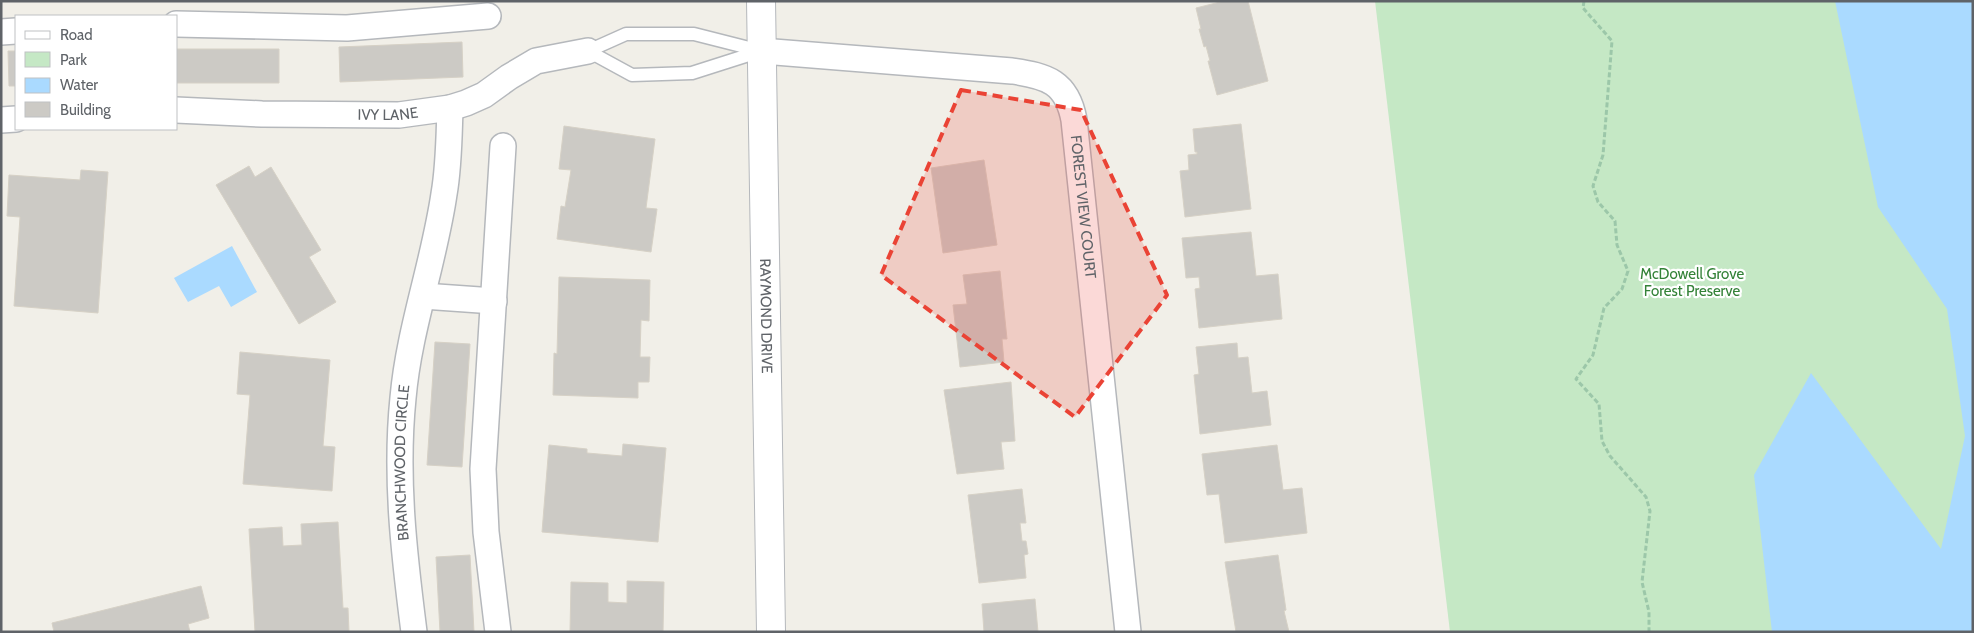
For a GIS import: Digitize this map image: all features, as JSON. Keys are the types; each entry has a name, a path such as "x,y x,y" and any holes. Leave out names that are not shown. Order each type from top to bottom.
{"street":[{"name":"RAYMOND DRIVE","path":"761,1 771,632"},
{"path":"178,24 347,28 488,16"},
{"path":"1,32 15,31"},
{"name":"IVY LANE","path":"178,110 262,114 399,114 450,108 484,95 536,61 588,51"},
{"name":"FOREST VIEW COURT","path":"761,51 1020,72 1044,78 1060,88 1069,102 1074,120 1128,632"},
{"name":"BRANCHWOOD CIRCLE","path":"414,632 403,542 399,461 403,397 414,323 423,296 444,194 450,108"},
{"path":"1,120 15,119"},
{"path":"498,632 484,502 483,469 503,146"},
{"path":"423,296 494,301"}],"lane":[{"name":"IVY LANE","path":"588,51 626,34 694,34 761,51"},
{"path":"588,51 632,75 692,73 761,51"}],"path":[{"path":"1584,1 1583,8 1612,41 1603,155 1593,186 1598,202 1615,221 1617,245 1628,271 1622,289 1604,308 1593,355 1576,379 1599,404 1602,441 1610,456 1646,497 1650,511 1642,582 1649,612 1649,632"}],"highlighted area":[{"path":"961,90 1081,110 1167,295 1075,417 881,275"}],"green space":[{"name":"McDowell Grove Forest Preserve","path":"1375,1 1973,1 1973,632 1450,632"}],"water":[{"path":"1835,1 1973,1 1973,632 1772,632 1754,475 1811,373 1941,549 1965,436 1947,309 1878,207"},
{"path":"232,246 257,292 231,307 219,286 188,302 174,278"}],"building":[{"path":"1224,1 1248,1 1268,81 1217,95 1206,46 1204,47 1199,29 1201,29 1196,8"},
{"path":"462,42 463,77 340,82 339,47"},
{"path":"178,49 279,49 279,83 178,83"},
{"path":"8,51 15,51 15,86 9,86"},
{"path":"1241,124 1251,209 1185,217 1180,171 1189,170 1188,155 1197,154 1195,152 1193,129"},
{"path":"564,126 655,139 646,208 657,209 651,252 557,239 561,206 565,207 571,170 559,169"},
{"path":"984,160 997,245 943,253 931,168"},
{"path":"249,166 255,177 271,167 321,250 309,257 336,302 299,324 216,185"},
{"path":"81,170 108,172 98,313 14,306 20,217 7,216 9,175 80,180"},
{"path":"1251,232 1256,276 1278,274 1282,319 1199,328 1195,289 1200,288 1199,277 1186,278 1182,238"},
{"path":"1000,271 1007,339 1002,339 1004,362 960,367 953,305 967,304 963,275"},
{"path":"559,277 650,280 649,321 641,320 640,357 650,357 649,382 638,382 638,398 553,395 554,353 557,354"},
{"path":"435,342 470,344 462,467 427,465"},
{"path":"1237,343 1238,358 1248,357 1252,393 1267,391 1271,425 1200,434 1194,375 1199,374 1196,347"},
{"path":"240,352 330,360 323,446 335,447 332,491 243,484 250,395 237,394"},
{"path":"1011,382 1015,441 1001,442 1004,469 957,474 944,390"},
{"path":"623,444 666,448 658,542 542,532 549,445 587,449 587,453 622,456"},
{"path":"1277,445 1283,490 1302,488 1307,533 1225,543 1219,494 1207,495 1202,454"},
{"path":"1022,489 1026,523 1020,523 1022,541 1026,541 1028,554 1024,555 1026,578 979,583 968,495"},
{"path":"338,522 343,608 348,608 349,632 255,632 249,529 282,527 283,546 302,545 301,524"},
{"path":"470,555 474,632 440,632 436,557"},
{"path":"1278,555 1286,610 1284,611 1289,632 1236,632 1225,562"},
{"path":"627,581 664,582 663,632 570,632 571,582 608,583 608,602 627,603"},
{"path":"201,586 209,618 188,624 190,632 54,632 52,623"},
{"path":"1035,599 1038,632 984,632 982,604"}]}
